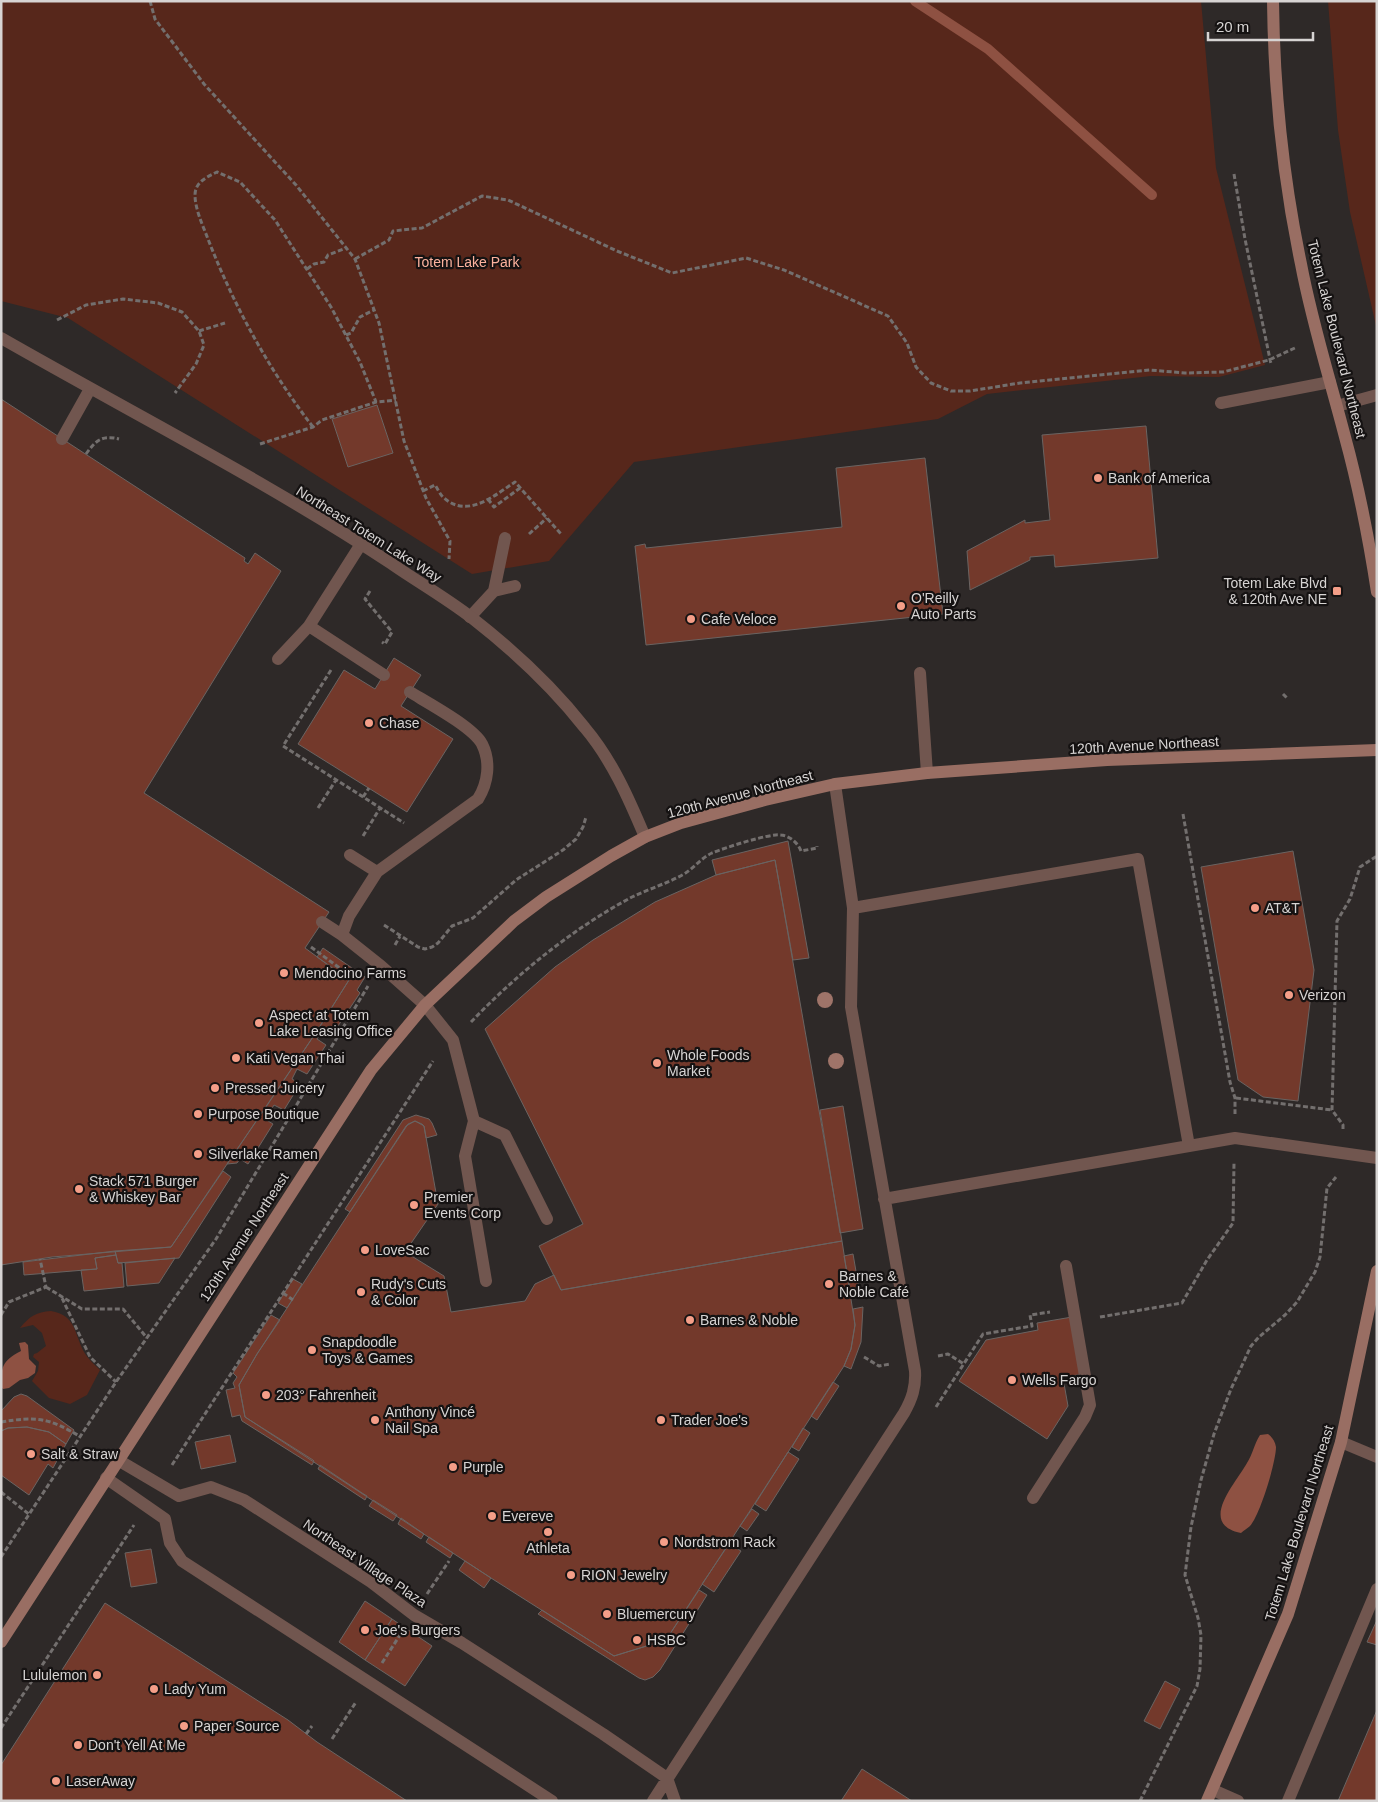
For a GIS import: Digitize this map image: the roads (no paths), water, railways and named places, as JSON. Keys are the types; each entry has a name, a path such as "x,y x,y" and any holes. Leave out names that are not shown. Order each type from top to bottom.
{"street":[{"name":"Totem Lake Boulevard Northeast","path":"1273,1 1273,42 1278,117 1301,265 1359,494 1370,545 1377,592"},
{"name":"Northeast Totem Lake Way","path":"1,338 213,456 361,544 470,617 551,688 586,728 609,762 629,800 645,837"},
{"path":"1221,403 1330,382"},
{"path":"62,439 90,389"},
{"path":"1337,406 1377,395"},
{"path":"470,617 494,591 505,538"},
{"path":"278,659 309,626 361,544"},
{"path":"494,591 515,586"},
{"path":"309,626 384,675"},
{"path":"920,673 927,773"},
{"path":"342,935 349,916 377,872 478,799 485,787 487,761 482,743 470,730 410,692"},
{"name":"120th Avenue Northeast","path":"1,1642 371,1070 425,1005 514,921 554,892 645,837 690,820 835,784 927,773 1107,760 1377,750"},
{"path":"653,1801 911,1402 915,1387 915,1371 851,1008 853,908 835,784"},
{"path":"350,855 377,872"},
{"path":"853,908 1138,859 1189,1146"},
{"path":"322,922 342,935 425,1005 454,1040 474,1121 465,1156 486,1281"},
{"path":"474,1121 505,1135 547,1218"},
{"path":"884,1199 1235,1138 1377,1158"},
{"path":"1033,1498 1085,1417 1090,1404 1066,1266"},
{"name":"Totem Lake Boulevard Northeast","path":"1210,1795 1288,1614 1341,1442 1377,1271"},
{"path":"1341,1442 1377,1457"},
{"name":"Northeast Village Plaza","path":"118,1460 179,1496 211,1487 244,1500 371,1582 414,1615 462,1643 603,1734 667,1778"},
{"path":"106,1478 165,1519 170,1543 182,1561 552,1801"},
{"path":"1288,1801 1377,1589"},
{"path":"667,1778 675,1801"},
{"path":"1210,1795 1238,1801"}],"waterway":[{"path":"915,1 988,49 1152,195"}],"place":[{"name":"Bank of America","path":"1098,478"},
{"name":"Totem Lake Blvd & 120th Ave NE","path":"1337,591"},
{"name":"O'Reilly Auto Parts","path":"901,606"},
{"name":"Cafe Veloce","path":"691,619"},
{"name":"Chase","path":"369,723"},
{"name":"AT&T","path":"1255,908"},
{"name":"Mendocino Farms","path":"284,973"},
{"name":"Verizon","path":"1289,995"},
{"name":"Aspect at Totem Lake Leasing Office","path":"259,1023"},
{"name":"Kati Vegan Thai","path":"236,1058"},
{"name":"Whole Foods Market","path":"657,1063"},
{"name":"Pressed Juicery","path":"215,1088"},
{"name":"Purpose Boutique","path":"198,1114"},
{"name":"Silverlake Ramen","path":"198,1154"},
{"name":"Stack 571 Burger & Whiskey Bar","path":"79,1189"},
{"name":"Premier Events Corp","path":"414,1205"},
{"name":"LoveSac","path":"365,1250"},
{"name":"Barnes & Noble Café","path":"829,1284"},
{"name":"Rudy's Cuts & Color","path":"361,1292"},
{"name":"Barnes & Noble","path":"690,1320"},
{"name":"Snapdoodle Toys & Games","path":"312,1350"},
{"name":"Wells Fargo","path":"1012,1380"},
{"name":"203° Fahrenheit","path":"266,1395"},
{"name":"Anthony Vincé Nail Spa","path":"375,1420"},
{"name":"Trader Joe's","path":"661,1420"},
{"name":"Salt & Straw","path":"31,1454"},
{"name":"Purple","path":"453,1467"},
{"name":"Evereve","path":"492,1516"},
{"name":"Athleta","path":"548,1532"},
{"name":"Nordstrom Rack","path":"664,1542"},
{"name":"RION Jewelry","path":"571,1575"},
{"name":"Bluemercury","path":"607,1614"},
{"name":"Joe's Burgers","path":"365,1630"},
{"name":"HSBC","path":"637,1640"},
{"name":"Lululemon","path":"97,1675"},
{"name":"Lady Yum","path":"154,1689"},
{"name":"Paper Source","path":"184,1726"},
{"name":"Don't Yell At Me","path":"78,1745"},
{"name":"LaserAway","path":"56,1781"}],"park label":[{"name":"Totem Lake Park","path":"467,262"}]}
